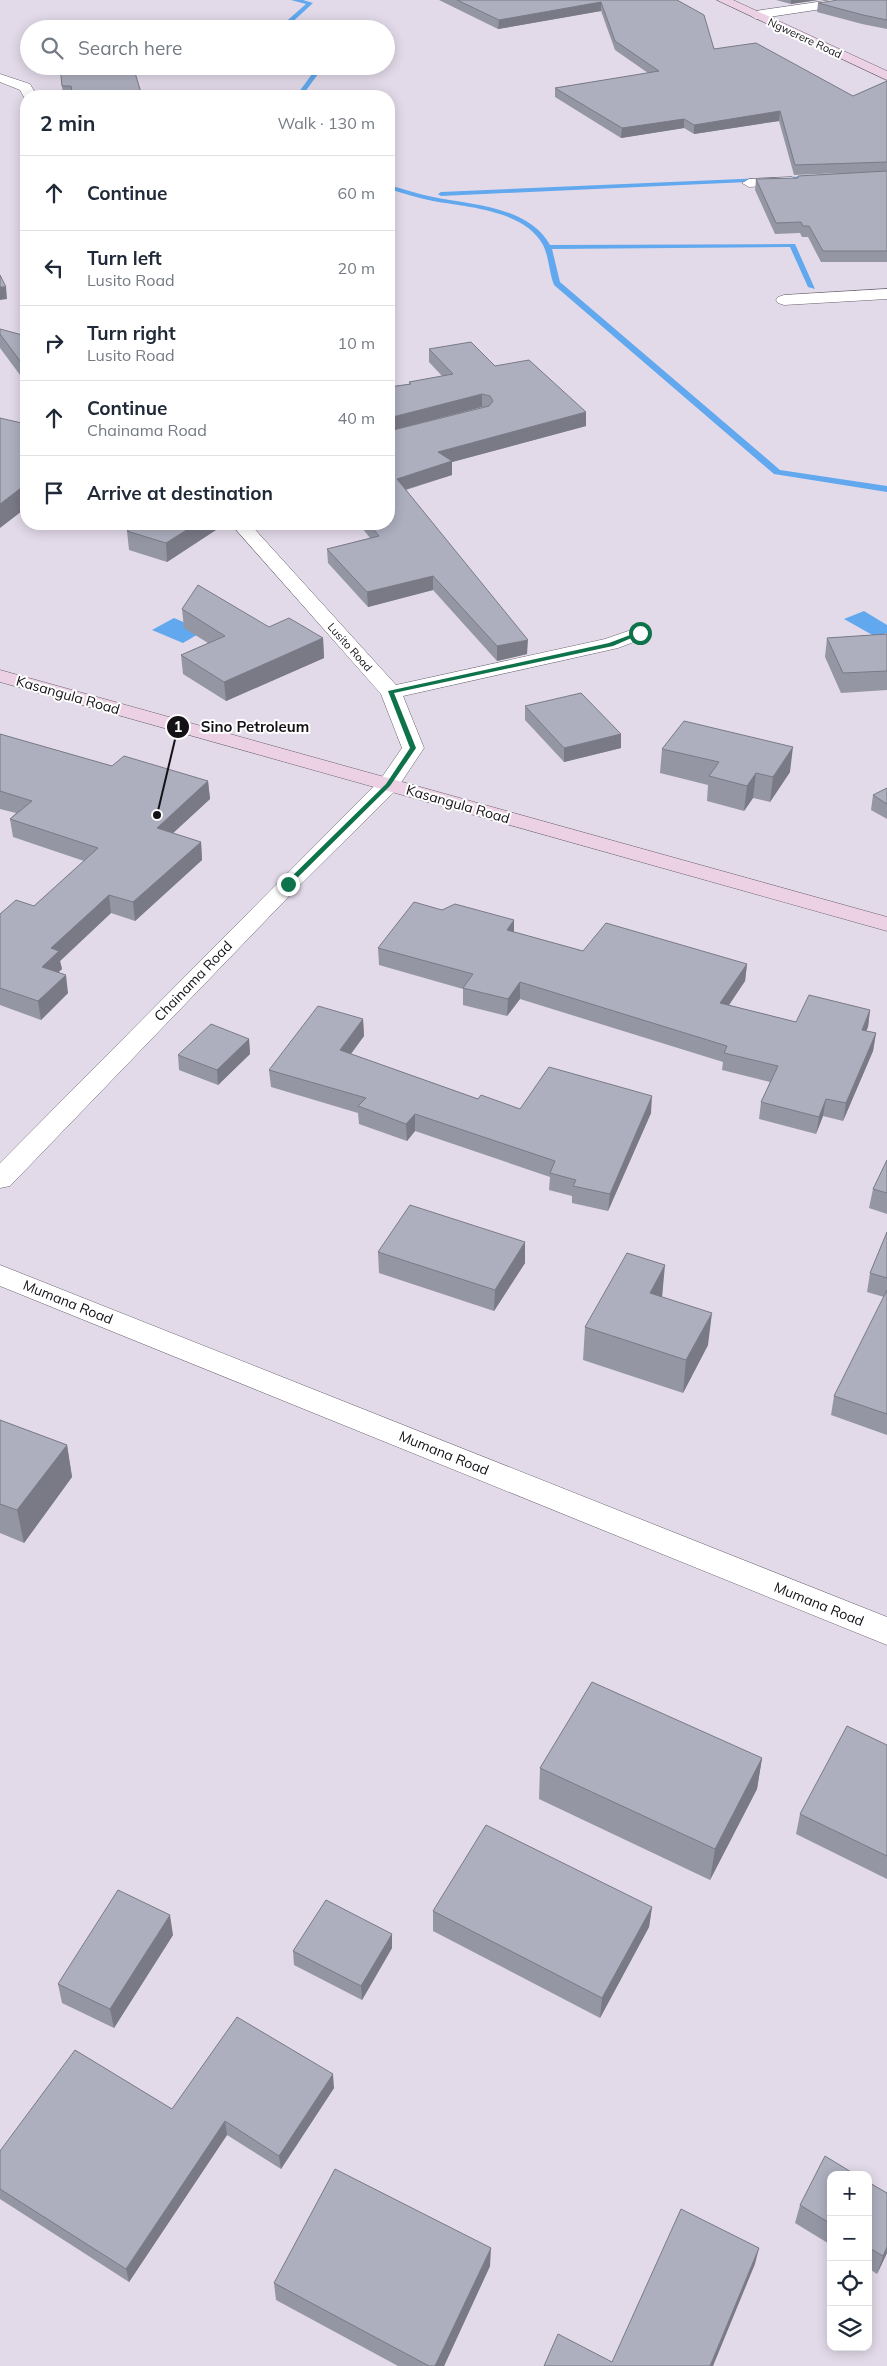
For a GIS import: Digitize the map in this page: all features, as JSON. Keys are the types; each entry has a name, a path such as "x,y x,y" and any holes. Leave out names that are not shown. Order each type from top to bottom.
{"main road":[{"name":"Ngwerere Road","path":"724,0 887,76"},
{"name":"Kasangula Road","path":"0,676 887,924"}],"street":[{"path":"756,15 855,0"},
{"path":"0,78 25,87 27,90"},
{"path":"749,183 810,180"},
{"path":"784,300 887,294"},
{"name":"Lusito Road","path":"245,530 391,692 413,748 388,785"},
{"path":"391,692 611,644 640,633"},
{"name":"Chainama Road","path":"0,1179 288,884 388,785"},
{"name":"Mumana Road","path":"0,1275 887,1631"}],"water":[{"path":"864,611 887,625 887,633 876,637 844,619"},
{"path":"174,618 211,634 200,633 183,643 152,630"}],"building":[{"path":"457,0 677,0 704,15 714,49 756,43 853,96 887,81 887,162 795,165 780,111 694,125 684,119 622,128 555,88 659,71 615,41 601,2 499,20"},
{"path":"838,0 887,0 887,20 818,3"},
{"path":"61,75 136,75 140,90 72,90 71,86 62,86"},
{"path":"887,171 887,251 823,251 809,226 803,226 801,222 776,223 756,179 798,178 798,176"},
{"path":"0,275 6,287 0,287"},
{"path":"0,329 20,334 20,361 0,334"},
{"path":"471,342 495,366 529,360 586,412 438,452 452,461 397,479 528,640 497,646 433,576 367,592 327,549 379,536 374,530 395,530 395,430 489,406 493,401 490,396 482,394 395,416 395,386 453,374 429,349"},
{"path":"0,418 20,423 20,489 0,504"},
{"path":"129,530 187,530 166,543 127,531"},
{"path":"198,585 269,627 289,618 323,638 224,682 181,655 225,636 182,609"},
{"path":"887,634 887,671 843,673 827,638"},
{"path":"581,693 621,734 564,748 525,706"},
{"path":"684,721 793,747 773,777 756,773 747,786 709,776 719,762 662,749"},
{"path":"0,734 112,766 124,756 208,781 157,828 201,842 133,902 109,895 51,948 59,951 42,967 66,975 38,1001 0,988 0,914 16,900 34,906 98,848 10,819 32,801 0,791"},
{"path":"887,788 887,804 873,795"},
{"path":"414,902 442,910 455,904 514,920 507,930 583,951 606,923 747,964 720,1003 796,1022 809,995 870,1010 862,1030 876,1033 846,1103 826,1099 819,1117 761,1102 778,1066 724,1053 727,1046 520,982 508,999 463,988 473,974 378,948"},
{"path":"318,1006 363,1019 340,1050 478,1099 481,1095 520,1109 549,1067 652,1096 610,1194 573,1186 576,1180 550,1173 555,1161 415,1114 406,1124 358,1106 366,1098 269,1070"},
{"path":"211,1024 249,1039 217,1070 178,1055"},
{"path":"887,1160 887,1193 873,1189"},
{"path":"410,1205 525,1242 495,1290 378,1252"},
{"path":"887,1232 887,1278 870,1273"},
{"path":"627,1253 665,1265 650,1293 712,1313 686,1360 585,1327"},
{"path":"887,1290 887,1414 834,1396"},
{"path":"0,1420 67,1445 17,1510 0,1504"},
{"path":"592,1682 762,1758 715,1849 540,1768"},
{"path":"847,1726 887,1745 887,1856 800,1814"},
{"path":"486,1825 652,1907 602,1998 433,1911"},
{"path":"118,1890 170,1915 110,2009 58,1984"},
{"path":"326,1900 392,1934 361,1986 293,1951"},
{"path":"237,2017 333,2074 279,2156 225,2121 126,2269 0,2189 0,2151 75,2050 172,2109"},
{"path":"825,2156 849,2171 827,2171 827,2222 800,2205"},
{"path":"335,2169 491,2248 435,2366 429,2366 274,2283"},
{"path":"872,2184 887,2193 887,2247 883,2256 872,2249"},
{"path":"681,2209 759,2248 710,2366 544,2366 558,2334 612,2362"}],"waterway":[{"path":"291,20 310,3 294,0"},
{"path":"303,90 314,75"},
{"path":"441,194 813,178"},
{"path":"395,189 427,198 494,210 509,215 535,231 547,247"},
{"path":"547,247 793,245 812,287"},
{"path":"547,247 557,283 777,472 887,489"}],"place":[{"name":"Sino Petroleum","path":"157,815"}],"route":[{"path":"288,884 388,785 413,748 391,692 611,644 640,633"}]}
